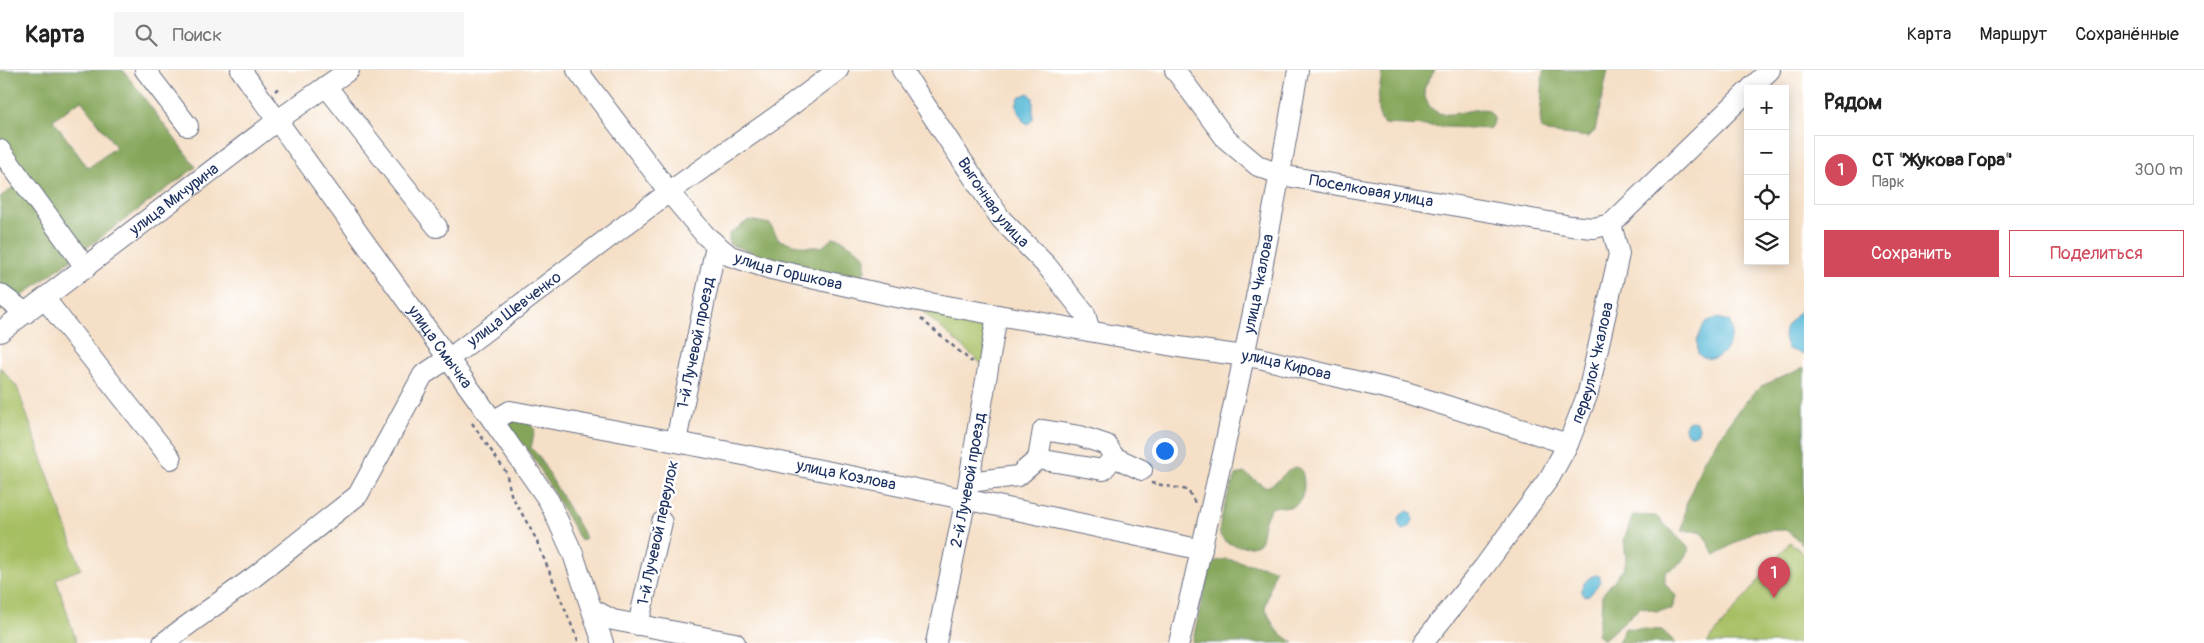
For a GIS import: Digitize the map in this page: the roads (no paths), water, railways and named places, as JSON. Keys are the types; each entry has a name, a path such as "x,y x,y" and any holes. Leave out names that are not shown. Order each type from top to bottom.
{"street":[{"path":"145,70 188,126"},
{"name":"улица Смычка","path":"241,70 493,421 548,501 560,524 603,643"},
{"name":"улица Мичурина","path":"0,332 278,120 349,70"},
{"name":"улица Горшкова","path":"577,70 669,192 716,245 730,256 771,269 896,297 997,315"},
{"name":"улица Шевченко","path":"163,643 254,577 358,495 423,375 669,192 777,116 838,70"},
{"name":"Выгонная улица","path":"902,70 1001,218 1047,266 1085,314 1090,331"},
{"name":"Поселковая улица","path":"1175,70 1226,139 1258,166 1281,175 1571,226 1594,228 1611,224"},
{"name":"улица Чкалова","path":"1179,643 1202,550 1281,175 1298,70"},
{"path":"1754,85 1770,70"},
{"path":"326,86 437,228"},
{"path":"1611,224 1744,95"},
{"path":"0,150 30,188 86,268"},
{"name":"переулок Чкалова","path":"1423,643 1484,567 1550,477 1568,444 1588,393 1619,254 1611,224"},
{"name":"1-й Лучевой проезд","path":"676,441 716,245"},
{"path":"0,294 26,313"},
{"path":"45,299 171,458"},
{"name":"улица Кирова","path":"997,315 1179,347 1243,355 1406,393 1568,444"},
{"name":"2-й Лучевой проезд","path":"936,643 967,490 997,315"},
{"name":"улица Козлова","path":"493,421 510,412 967,490 1202,550"},
{"path":"967,490 1018,476 1038,459 1043,430 1080,436 1107,445 1114,457 1142,470"},
{"path":"1038,459 1103,470 1114,457"},
{"name":"1-й Лучевой переулок","path":"638,625 662,522"},
{"path":"592,609 613,620 735,643"}],"water":[{"path":"1028,93 1033,97 1033,120 1028,124 1023,121 1016,106 1019,97"},
{"path":"1804,306 1804,354 1788,349 1784,335 1787,325"},
{"path":"1717,318 1729,321 1732,328 1729,344 1719,356 1712,359 1705,358 1698,354 1697,341 1704,324"},
{"path":"1689,421 1695,421 1699,428 1695,435 1689,435 1685,431 1685,425"},
{"path":"1407,511 1412,513 1413,520 1409,528 1402,530 1398,522 1402,514"},
{"path":"1596,575 1600,576 1600,582 1590,595 1584,596 1581,590 1583,585 1589,578"}],"place":[{"name":"СТ \"Жукова Гора\"","path":"1774,598"}]}
